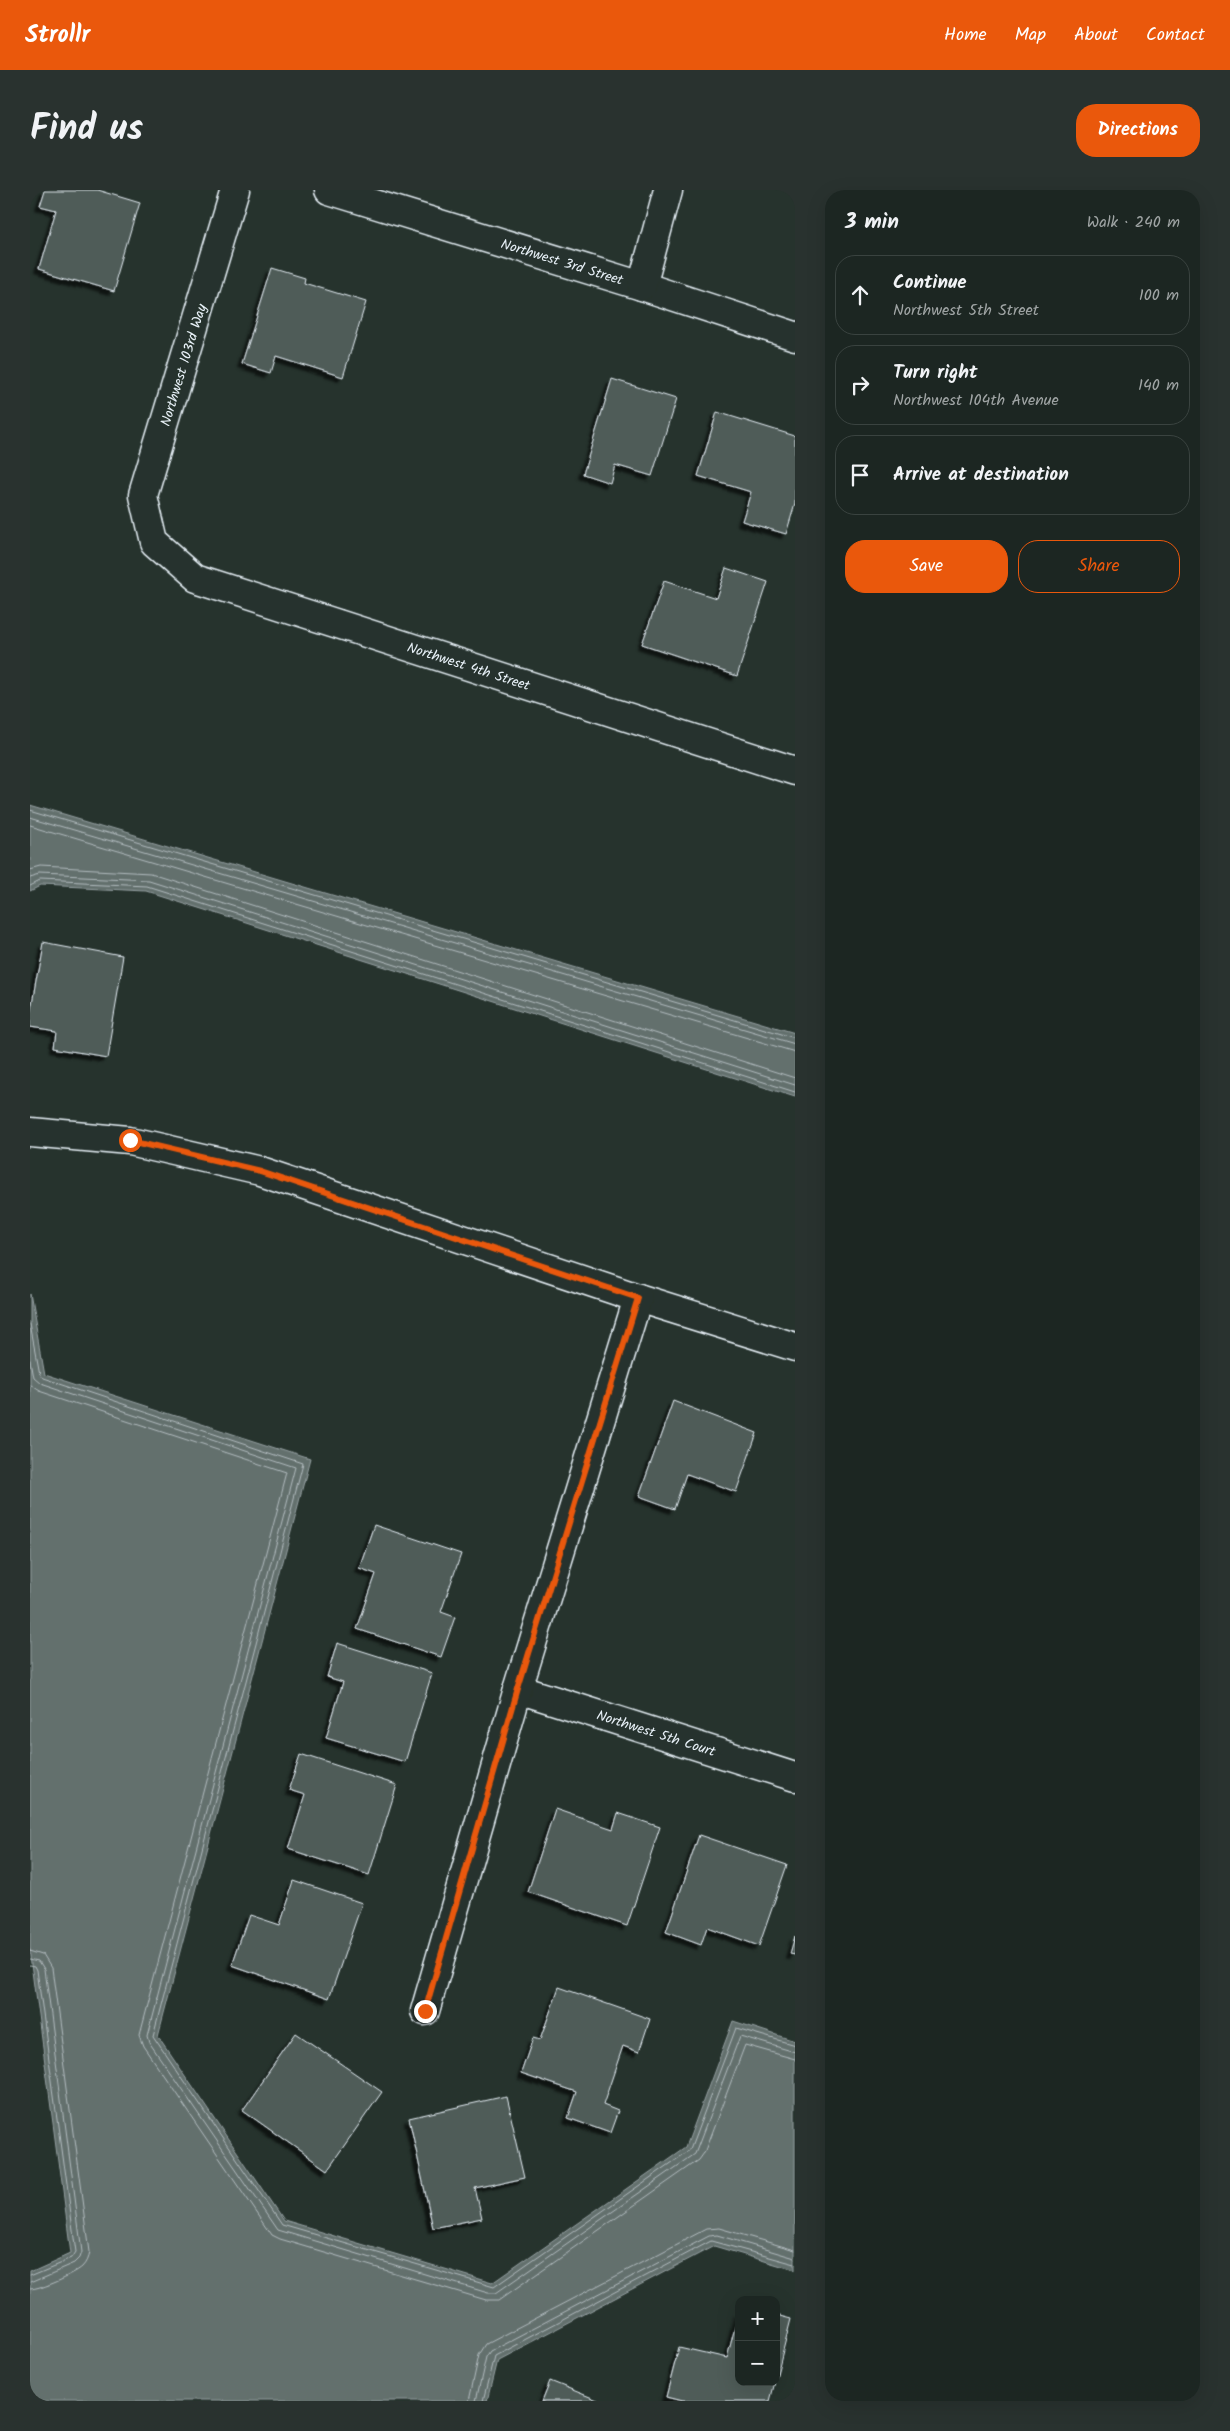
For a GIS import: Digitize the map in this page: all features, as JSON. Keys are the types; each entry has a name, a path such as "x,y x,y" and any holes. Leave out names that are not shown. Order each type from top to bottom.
{"street":[{"name":"Northwest 103rd Way","path":"154,542 144,495 236,190"},
{"name":"Northwest 3rd Street","path":"329,190 642,286 795,336"},
{"path":"642,286 668,190"},
{"name":"Northwest 4th Street","path":"154,542 194,578 795,771"},
{"path":"30,1132 130,1140 260,1171 638,1298 795,1347"},
{"path":"425,2011 518,1689 638,1298"},
{"name":"Northwest 5th Court","path":"518,1689 795,1777"}],"water":[{"path":"30,805 795,1033 795,1097 146,891 40,886 30,891"},
{"path":"30,1294 44,1373 310,1459 158,2035 284,2221 492,2283 686,2147 733,2021 795,2041 795,2270 714,2246 497,2360 487,2401 30,2401 30,2271 70,2253 30,1948"}],"building":[{"path":"45,190 97,190 140,203 114,291 39,269 56,210 40,206"},
{"path":"272,268 305,278 304,283 366,302 343,377 276,356 271,373 242,364"},
{"path":"612,379 676,399 652,476 615,465 610,483 583,474"},
{"path":"717,412 795,436 795,504 786,534 742,521 751,492 698,476"},
{"path":"726,568 768,582 737,676 642,644 664,581 716,598"},
{"path":"43,942 123,957 106,1056 55,1047 57,1031 30,1027 30,1015"},
{"path":"673,1401 757,1433 736,1492 687,1474 675,1509 639,1496"},
{"path":"374,1525 461,1554 441,1612 455,1617 441,1657 357,1629 376,1574 359,1568"},
{"path":"337,1643 432,1673 405,1762 326,1738 343,1682 327,1677"},
{"path":"301,1754 397,1785 369,1875 288,1849 305,1795 289,1790"},
{"path":"555,1809 613,1829 618,1813 660,1827 627,1926 528,1892"},
{"path":"699,1835 787,1865 759,1946 707,1927 701,1945 666,1932"},
{"path":"294,1880 362,1903 329,1999 232,1965 249,1915 279,1925"},
{"path":"795,1936 795,1955 790,1954"},
{"path":"559,1987 650,2019 639,2052 623,2046 603,2105 618,2111 610,2133 568,2118 577,2092 521,2073 533,2038 540,2040"},
{"path":"296,2033 382,2092 327,2170 242,2110"},
{"path":"506,2096 525,2177 475,2188 482,2218 433,2228 409,2118"},
{"path":"780,2316 791,2319 780,2362"},
{"path":"735,2327 735,2386 774,2386 770,2401 682,2401 666,2397 679,2347 727,2358"},
{"path":"550,2381 600,2401 542,2401"}],"route":[{"path":"130,1140 260,1171 638,1298 518,1689 425,2011"}]}
